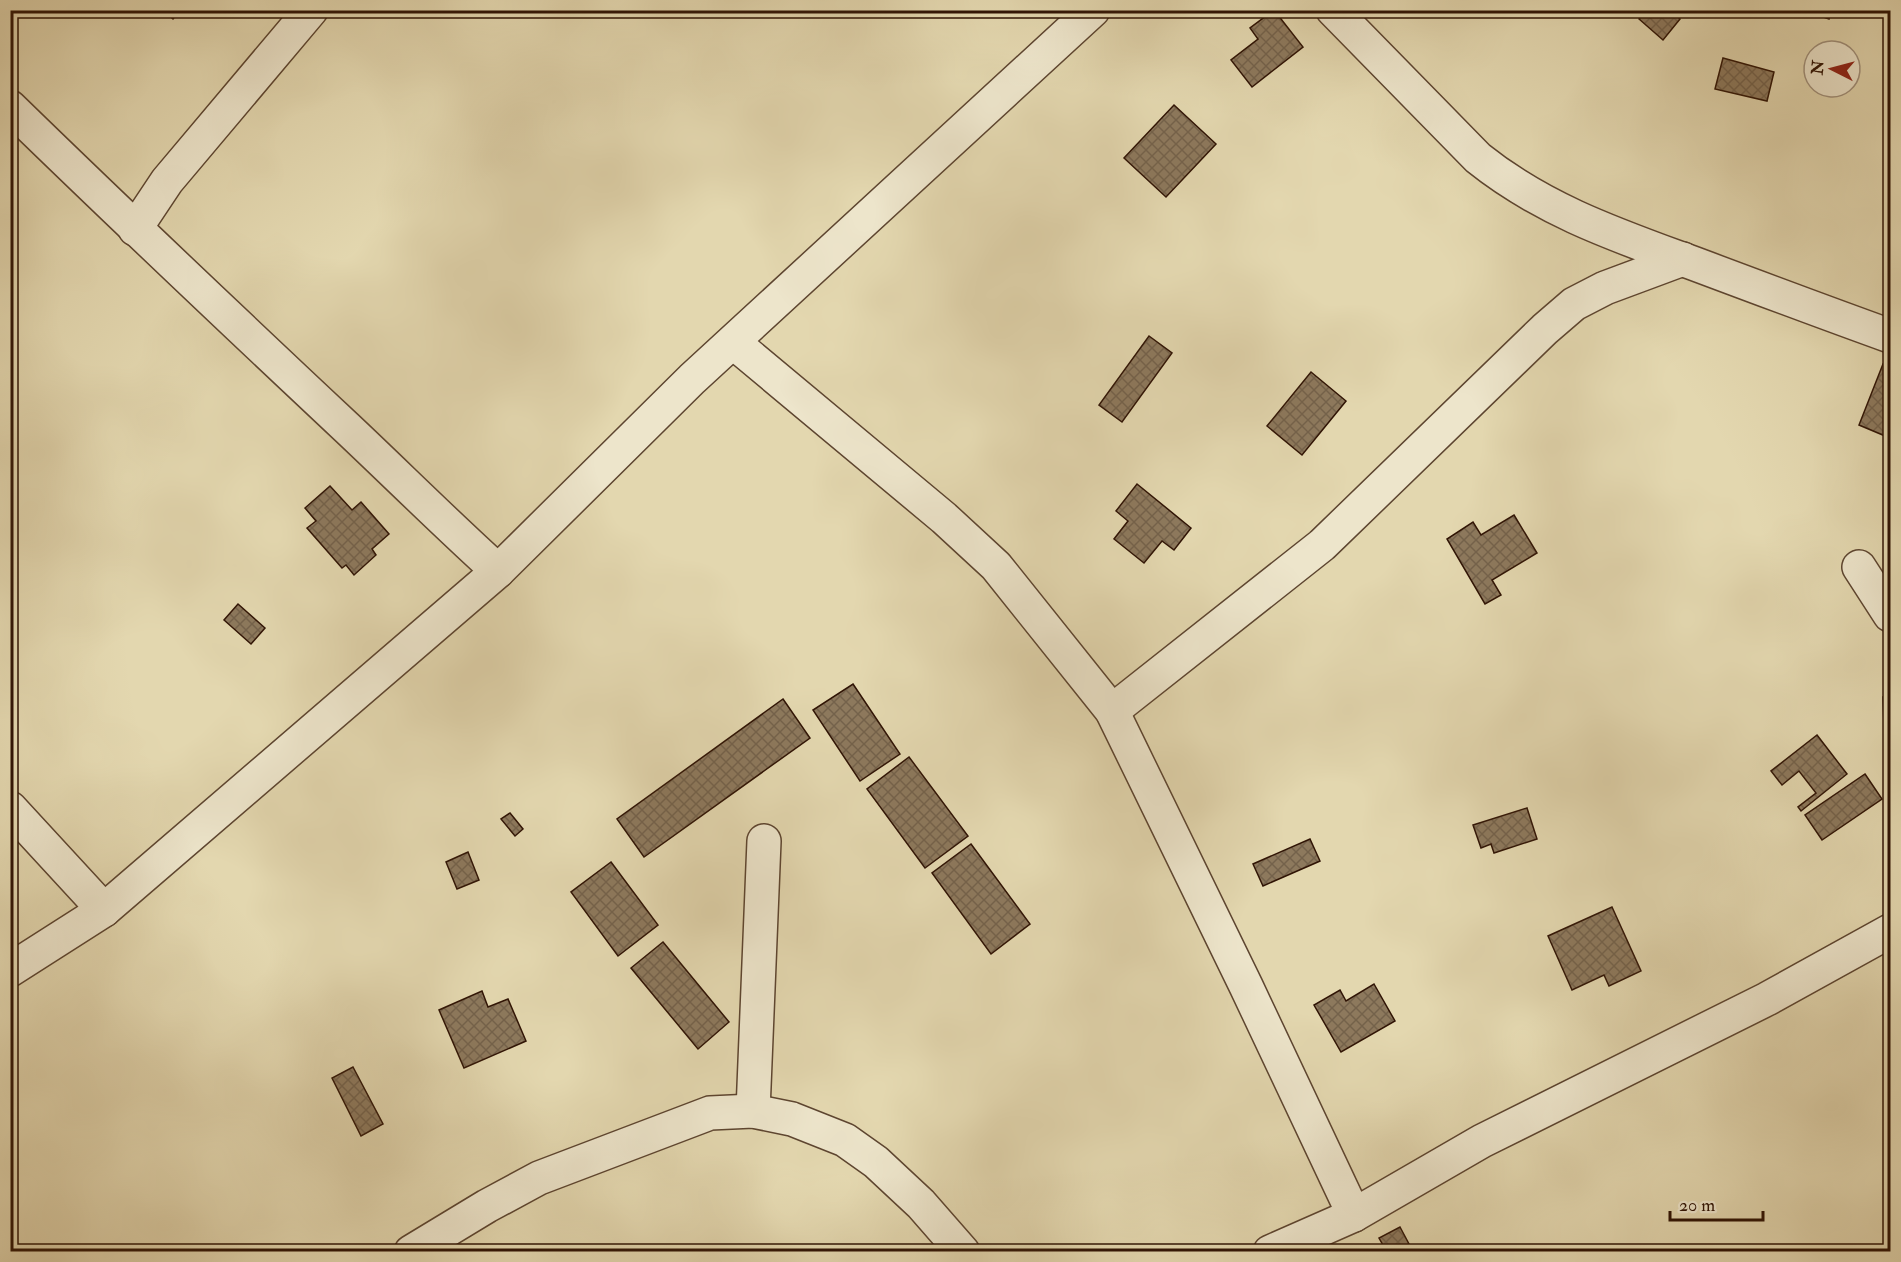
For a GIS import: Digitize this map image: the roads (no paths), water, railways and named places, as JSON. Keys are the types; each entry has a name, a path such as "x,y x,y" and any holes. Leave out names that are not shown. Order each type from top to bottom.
{"street":[{"path":"135,228 167,182 311,10"},
{"path":"10,970 104,910 498,571 683,387 1092,10"},
{"path":"1333,10 1478,158 1528,195 1598,228 1890,336"},
{"path":"10,107 441,520 498,571"},
{"path":"1112,711 1322,545 1545,329 1574,304 1605,288 1683,259"},
{"path":"733,342 944,518 996,566 1112,711 1354,1215"},
{"path":"1859,567 1890,615"},
{"path":"10,808 104,910"},
{"path":"753,1111 764,841"},
{"path":"1270,1251 1354,1215 1482,1141 1767,999 1890,932"},
{"path":"411,1251 538,1178 710,1113 753,1111 792,1119 845,1140 876,1162 914,1197 963,1251"}]}
